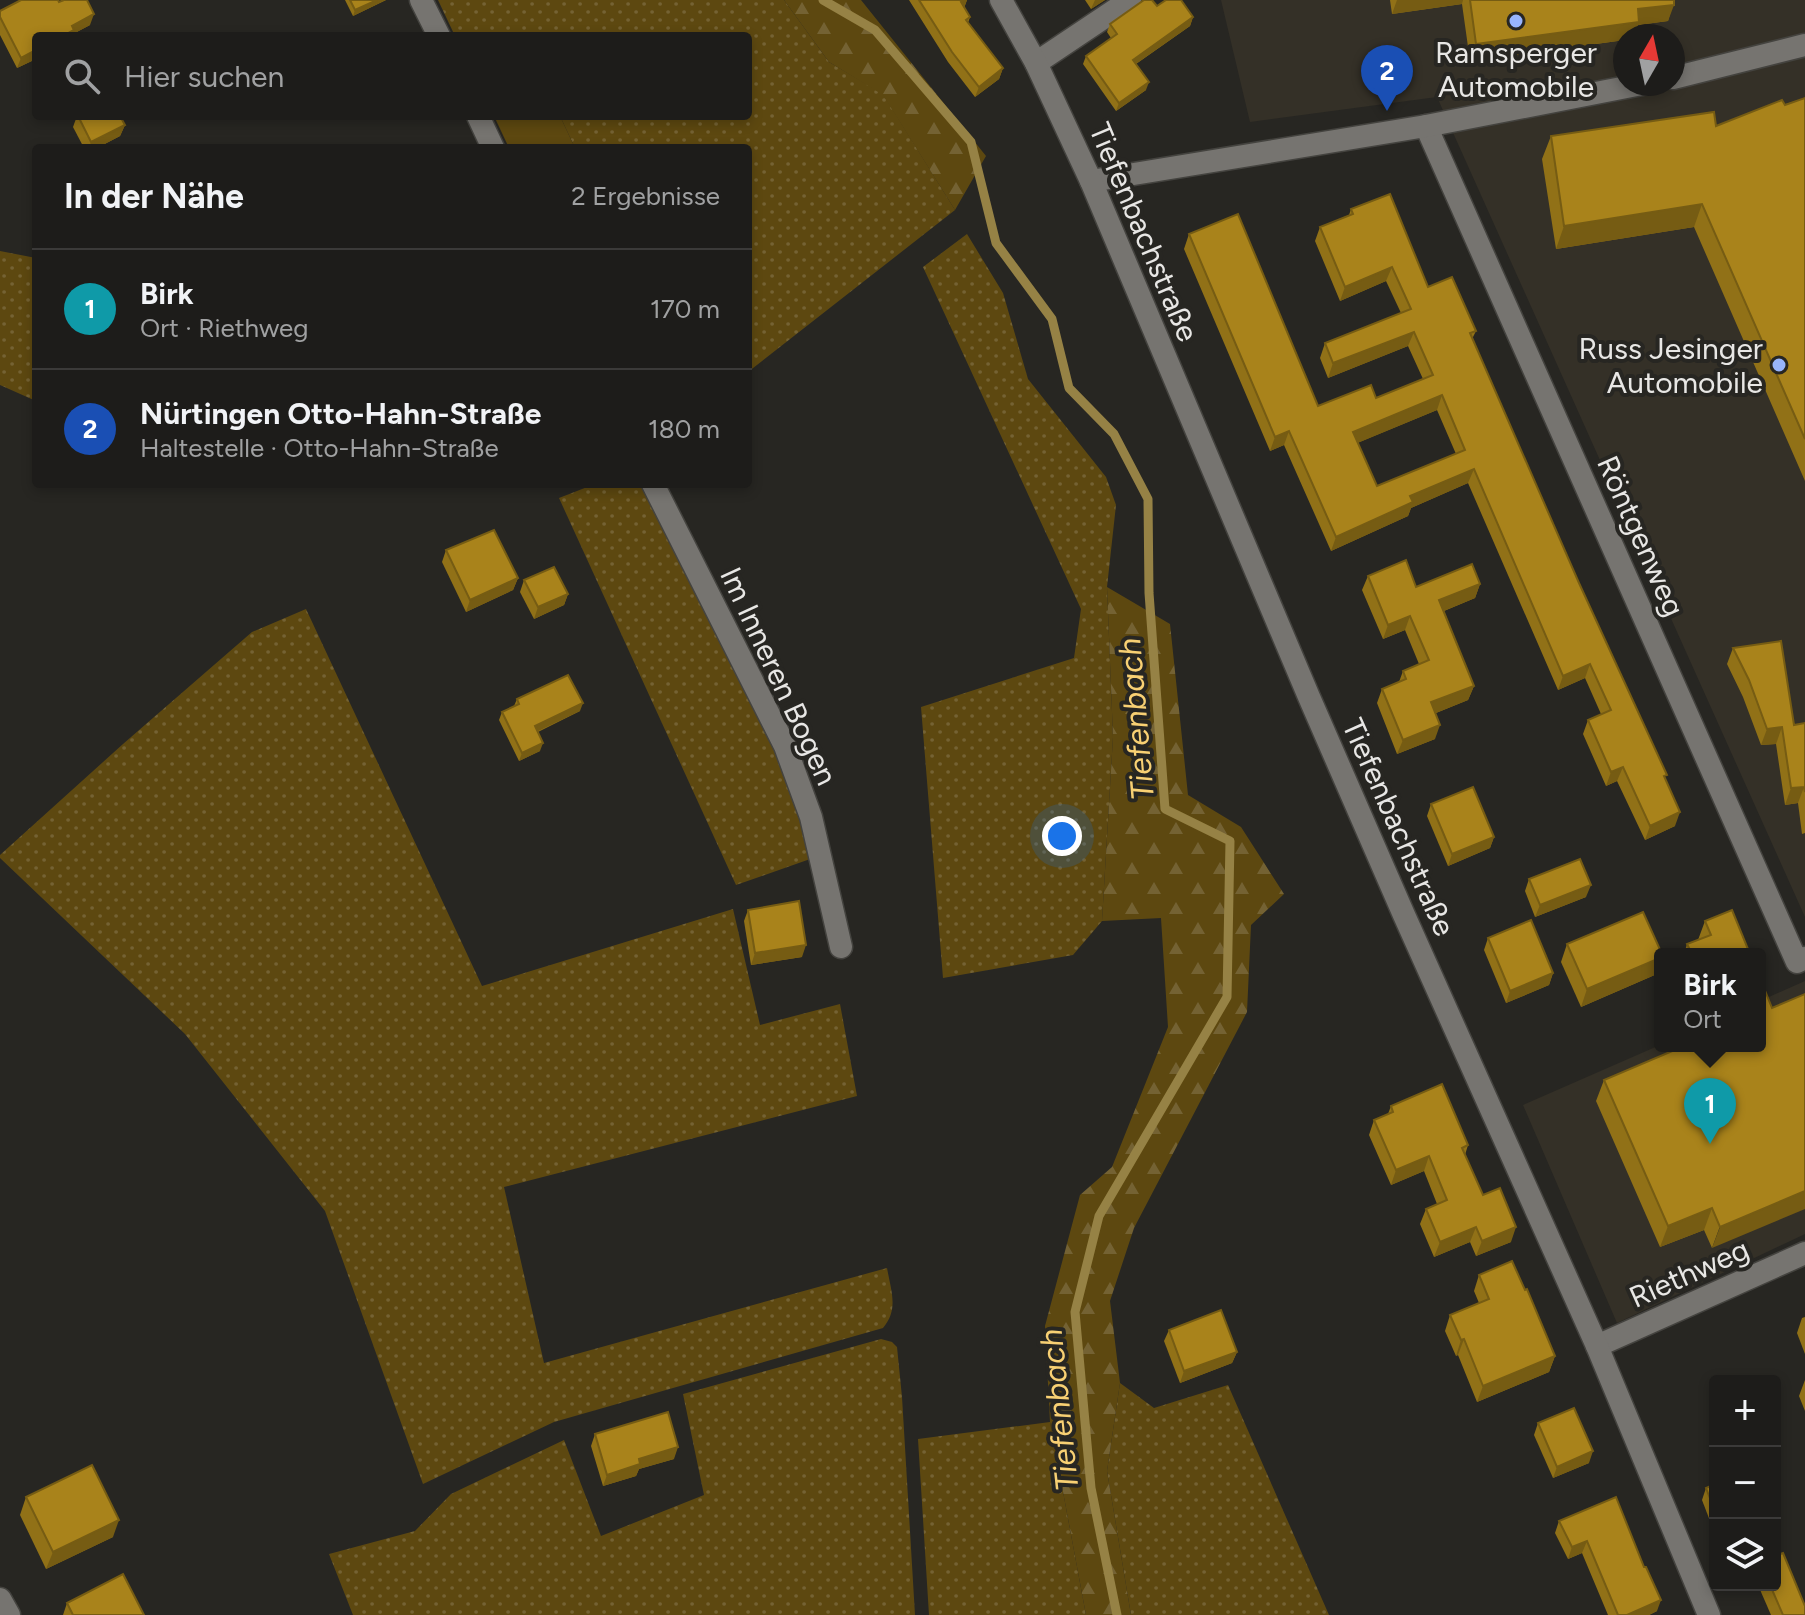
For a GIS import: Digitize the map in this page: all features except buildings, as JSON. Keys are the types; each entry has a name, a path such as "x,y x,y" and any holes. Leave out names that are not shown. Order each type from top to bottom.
{"street":[{"path":"421,0 437,32"},
{"name":"Tiefenbachstraße","path":"1001,0 1036,63 1091,181 1315,711 1597,1346 1709,1615"},
{"path":"1036,63 1130,0"},
{"path":"1685,75 1805,45"},
{"path":"1091,181 1426,126 1613,90"},
{"path":"480,120 491,144"},
{"name":"Röntgenweg","path":"1426,126 1797,962 1805,958"},
{"name":"Im Inneren Bogen","path":"655,488 785,746 811,817 841,947"},
{"name":"Riethweg","path":"1597,1346 1805,1253"},
{"path":"0,1599 9,1615"}],"shaded area":[{"path":"1221,0 1805,0 1805,917 1437,97 1250,122"},
{"path":"1805,981 1805,1234 1617,1323 1523,1105 1654,1048 1654,1052 1766,1052 1766,998"}],"green space":[{"path":"438,0 784,0 829,62 883,94 955,210 752,369 752,144 573,144 562,120 752,120 752,32 453,32"},
{"path":"784,0 861,0 986,156 955,210 883,95 829,62"},
{"path":"496,120 562,120 573,144 507,144"},
{"path":"967,234 1003,293 1028,379 1106,477 1116,505 1107,587 1113,737 1102,921 1073,955 943,978 921,707 1074,658 1081,609 923,267"},
{"path":"0,251 32,257 32,399 0,385"},
{"path":"585,488 645,488 791,782 813,858 736,885 559,498"},
{"path":"1107,587 1170,624 1188,795 1241,827 1284,894 1251,925 1247,1012 1134,1228 1110,1301 1120,1383 1107,1471 1131,1615 1086,1615 1050,1422 1045,1326 1080,1195 1112,1167 1168,1027 1161,918 1102,921 1113,737"},
{"path":"306,609 482,986 733,909 760,1025 840,1004 857,1096 504,1187 544,1363 887,1268 892,1307 883,1328 554,1422 423,1484 325,1211 185,1034 0,858 123,744 252,632"},
{"path":"881,1339 897,1347 915,1615 353,1615 329,1554 415,1531 451,1494 564,1440 601,1536 704,1495 683,1394"},
{"path":"1120,1383 1154,1408 1228,1385 1329,1615 1131,1615 1107,1471"},
{"path":"1050,1422 1086,1615 929,1615 918,1439"}],"waterway":[{"name":"Tiefenbach","path":"823,0 875,30 971,142 996,243 1052,319 1069,388 1114,434 1148,499 1149,593 1165,809 1230,841 1227,997 1099,1216 1075,1312 1091,1488 1117,1615"}],"place":[{"name":"Ramsperger Automobile","path":"1516,21"},
{"name":"Nürtingen Otto-Hahn-Straße","path":"1387,111"},
{"name":"Russ Jesinger Automobile","path":"1779,365"},
{"name":"Birk","path":"1710,1144"}]}
